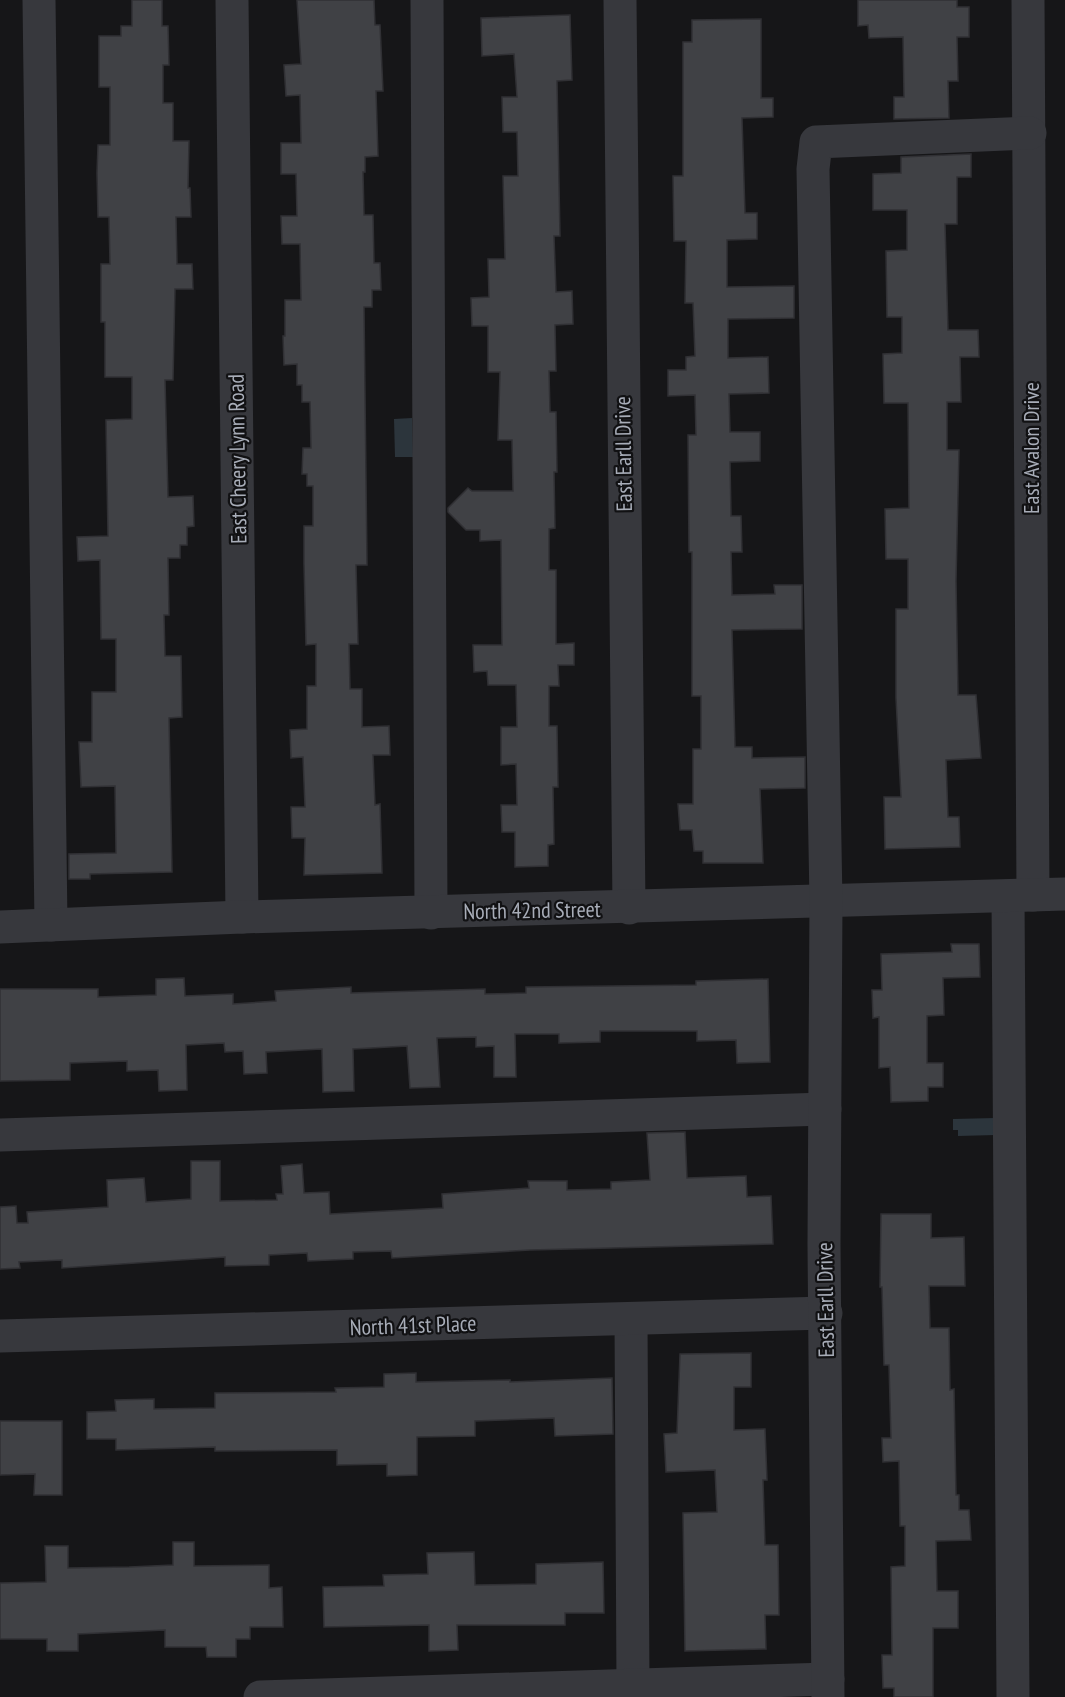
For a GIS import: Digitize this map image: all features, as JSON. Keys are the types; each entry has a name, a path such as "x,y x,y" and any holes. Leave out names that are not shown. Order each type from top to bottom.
{"street":[{"path":"39,0 51,925"},
{"name":"East Cheery Lynn Road","path":"232,0 242,917"},
{"path":"427,0 431,912"},
{"name":"East Earll Drive","path":"620,0 628,908"},
{"name":"East Avalon Drive","path":"1013,1697 1035,895 1028,0"},
{"name":"East Earll Drive","path":"828,1688 826,902 813,169 816,142 1030,133"},
{"name":"North 42nd Street","path":"0,927 242,917 1035,895"},
{"path":"0,1135 825,1109"},
{"name":"North 41st Place","path":"0,1336 826,1313"},
{"path":"632,1319 653,1689"},
{"path":"260,1697 828,1688"}],"shaded area":[{"path":"412,418 413,457 395,457 394,419"},
{"path":"995,1118 996,1135 958,1136 958,1130 953,1130 953,1119"}],"building":[{"path":"132,0 162,0 162,26 168,26 169,65 163,65 163,103 173,103 173,141 189,141 188,188 190,188 191,217 176,217 177,264 192,264 193,289 175,289 173,380 165,380 168,497 193,496 194,526 187,527 187,545 180,545 180,558 168,558 169,615 164,615 165,656 181,656 182,717 169,718 172,872 90,874 90,879 69,879 69,854 116,853 115,786 81,787 79,742 92,742 92,692 116,692 116,639 101,639 100,560 78,561 77,537 108,536 106,420 132,419 132,377 105,377 105,322 101,322 101,264 110,264 109,217 98,217 97,173 98,145 110,145 110,87 99,87 99,36 121,36 121,26 132,26"},
{"path":"297,0 374,0 375,25 380,25 383,91 376,91 378,156 365,157 365,172 363,172 364,215 373,215 374,263 380,263 381,290 372,290 372,307 364,307 367,565 356,565 358,644 349,644 350,689 362,689 362,727 389,726 390,755 373,755 375,805 380,804 382,873 304,875 305,838 292,838 291,807 305,807 303,757 291,758 290,730 307,729 307,686 316,686 316,644 306,645 304,564 304,526 313,526 313,486 307,486 307,474 302,474 303,448 311,448 310,402 302,402 302,385 297,385 297,364 284,365 283,336 285,336 285,300 301,300 300,244 282,244 281,216 297,216 296,174 281,174 281,143 301,143 300,95 286,96 284,65 301,64"},
{"path":"858,0 957,0 957,7 969,7 969,37 957,37 958,81 948,81 949,118 894,119 894,97 904,97 903,37 869,38 868,25 858,26"},
{"path":"570,15 572,80 557,81 560,236 554,236 556,292 572,291 573,324 555,325 556,371 549,371 550,412 556,412 557,472 554,472 555,528 549,529 549,570 556,570 556,644 574,643 574,665 558,665 559,686 549,686 549,726 557,726 558,787 553,787 554,844 548,845 548,866 515,867 515,832 502,832 501,805 517,805 516,764 501,765 501,727 517,727 516,685 488,685 487,671 474,672 473,645 502,645 501,540 480,541 480,530 466,530 448,512 448,508 468,488 472,491 513,491 512,440 498,440 500,372 488,372 488,326 472,326 471,298 489,297 488,259 505,259 503,176 518,176 517,132 503,132 502,97 517,97 514,54 482,56 481,18"},
{"path":"761,19 761,98 773,98 773,117 742,118 745,213 757,213 757,239 727,240 727,287 794,286 794,318 728,319 728,358 768,357 769,393 729,394 730,432 760,432 760,461 730,462 731,516 741,516 742,552 731,552 732,595 775,594 774,585 802,585 802,629 732,630 735,747 752,747 752,758 805,757 805,788 760,789 763,863 703,863 703,851 694,851 692,830 680,830 678,804 693,804 693,749 701,749 701,696 692,696 692,552 689,552 688,435 696,435 695,395 668,396 668,370 686,370 686,357 695,356 693,303 685,303 686,241 674,241 673,176 683,176 683,42 692,42 692,20"},
{"path":"971,154 971,177 957,177 957,224 945,224 948,330 978,330 979,357 960,357 961,402 947,402 947,450 959,450 956,581 958,695 976,695 981,758 946,760 948,817 959,817 960,847 885,849 884,797 901,797 896,698 896,609 908,609 908,559 886,559 885,509 909,508 908,403 884,403 883,354 902,353 902,317 887,317 886,251 907,250 907,210 873,210 873,174 901,173 901,157"},
{"path":"951,944 979,944 980,977 943,978 944,1015 927,1016 927,1063 943,1063 943,1087 928,1087 928,1101 891,1102 890,1067 879,1068 879,1017 873,1018 872,990 882,990 881,954 952,952"},
{"path":"184,978 185,996 233,994 233,1004 276,1001 275,991 351,987 351,993 485,989 485,994 526,993 526,987 696,985 696,981 768,979 770,1062 737,1063 736,1040 697,1041 697,1031 600,1031 600,1042 559,1043 559,1034 515,1034 516,1077 494,1077 494,1046 476,1047 476,1037 437,1038 440,1087 410,1088 407,1046 353,1049 354,1091 323,1092 322,1049 266,1052 267,1073 244,1074 243,1051 225,1052 224,1043 186,1045 187,1090 159,1091 158,1070 127,1071 127,1061 70,1063 70,1080 0,1081 0,989 98,989 98,997 156,995 156,979"},
{"path":"685,1132 687,1178 746,1176 747,1197 771,1196 773,1244 530,1250 392,1258 391,1251 353,1252 353,1259 308,1261 307,1253 269,1255 269,1265 225,1266 225,1257 62,1268 62,1260 19,1262 20,1268 0,1269 0,1207 16,1206 17,1223 28,1223 27,1212 108,1207 107,1180 144,1178 146,1202 191,1199 191,1161 220,1161 220,1201 277,1200 276,1194 283,1194 281,1166 302,1164 304,1193 329,1192 330,1214 443,1208 442,1194 529,1188 528,1181 567,1181 567,1190 611,1189 611,1182 650,1180 647,1133"},
{"path":"881,1214 931,1214 931,1238 964,1237 965,1286 929,1286 930,1328 949,1328 950,1390 954,1389 956,1495 959,1495 959,1510 969,1510 971,1540 936,1541 937,1591 958,1591 958,1628 933,1628 933,1697 894,1697 894,1688 883,1688 882,1655 892,1655 891,1567 905,1566 905,1526 900,1526 899,1461 883,1462 882,1438 891,1438 889,1365 884,1365 882,1287 880,1287"},
{"path":"751,1353 751,1387 734,1387 734,1430 765,1429 767,1480 763,1480 765,1545 778,1545 779,1615 765,1615 766,1649 685,1651 683,1513 717,1512 715,1470 666,1472 664,1434 677,1433 680,1354"},
{"path":"416,1373 416,1382 510,1380 510,1382 612,1378 613,1434 555,1436 554,1418 475,1421 475,1436 417,1437 417,1475 387,1476 387,1464 337,1465 337,1450 215,1451 215,1447 116,1450 116,1439 87,1439 87,1412 116,1411 115,1400 154,1399 154,1409 215,1408 215,1393 336,1392 335,1388 384,1387 384,1374"},
{"path":"0,1421 62,1421 62,1495 34,1495 35,1474 0,1475"},
{"path":"173,1542 194,1542 194,1566 269,1565 269,1588 282,1587 283,1627 250,1627 250,1639 236,1639 236,1657 207,1657 206,1647 165,1647 165,1630 78,1634 78,1651 47,1651 47,1639 0,1639 0,1583 46,1582 45,1546 68,1546 68,1568 129,1567 173,1565"},
{"path":"474,1552 475,1585 536,1584 536,1564 603,1562 604,1613 565,1613 565,1625 457,1625 458,1650 429,1651 429,1625 324,1627 323,1587 384,1586 383,1575 428,1574 427,1553"}]}
